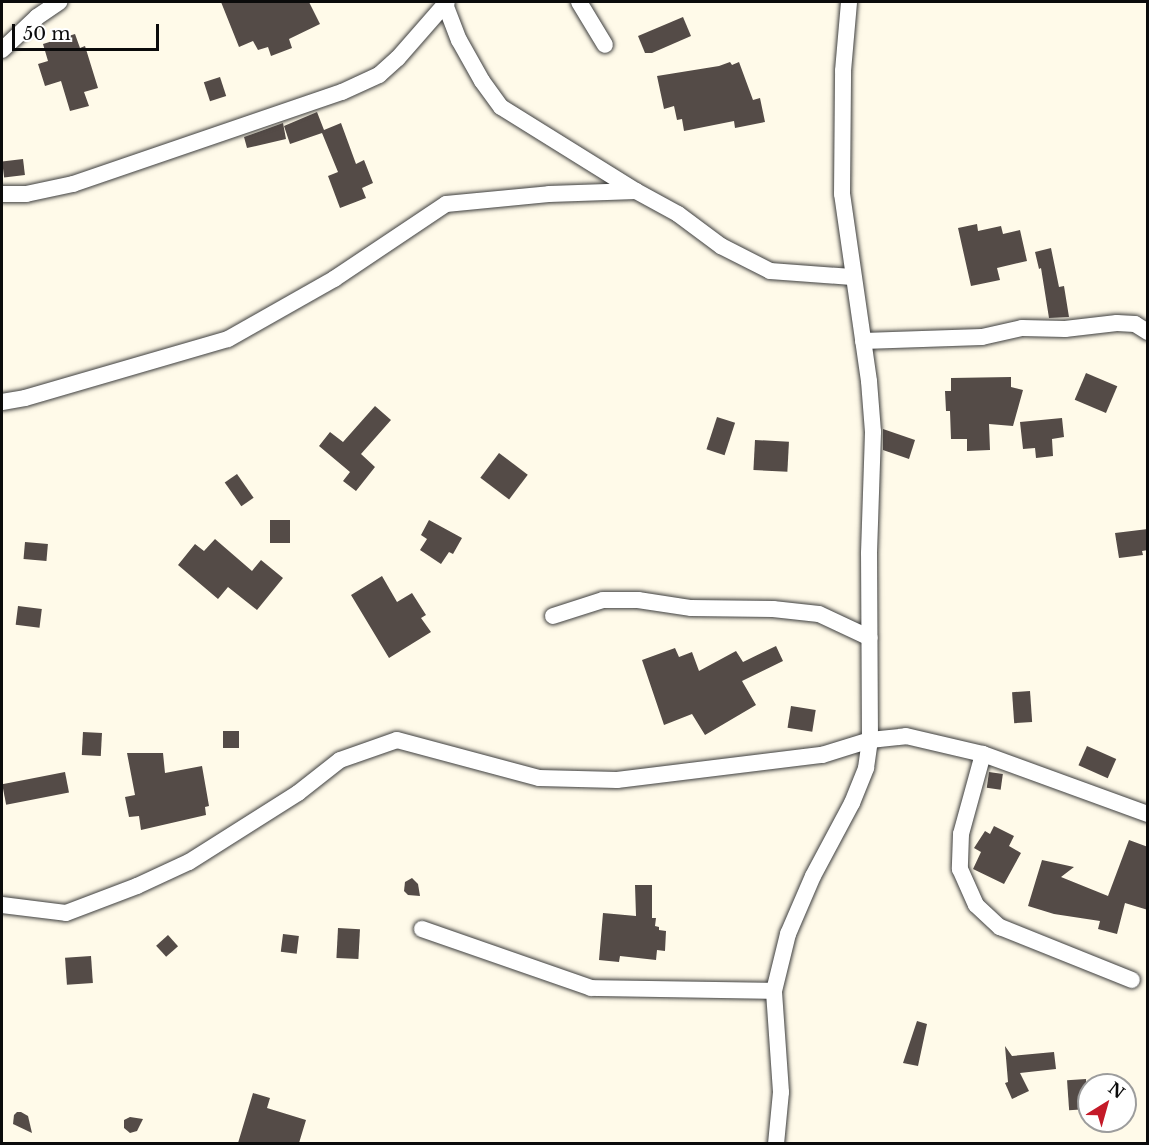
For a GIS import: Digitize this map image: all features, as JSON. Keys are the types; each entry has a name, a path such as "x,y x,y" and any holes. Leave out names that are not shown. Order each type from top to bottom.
{"street":[{"path":"2,50 37,17 59,2"},
{"path":"579,2 605,45"},
{"path":"776,1143 781,1092 774,991 788,934 813,876 852,803 866,768 870,740 868,553 873,432 863,341 852,277 842,194 843,71 849,2"},
{"path":"2,194 26,194 73,184 342,92 379,75 398,58 446,3 459,40 501,107 636,191 678,214 721,246 770,271 852,277"},
{"path":"2,402 25,398 228,339 334,279 446,204 549,194 636,191"},
{"path":"863,341 982,338 1023,328 1065,329 1117,323 1135,324 1148,332"},
{"path":"554,616 603,600 638,600 692,608 773,609 819,614 870,638"},
{"path":"2,905 66,913 137,886 189,862 298,793 340,760 397,740 539,778 617,780 822,755 870,740 906,736 983,754 1148,814"},
{"path":"983,754 961,834 960,868 976,905 1000,927 1132,980"},
{"path":"422,929 591,988 774,991"}],"building":[{"path":"221,2 309,2 320,24 289,39 292,48 271,56 268,47 258,50 253,41 239,47"},
{"path":"683,17 691,36 652,53 645,53 638,36"},
{"path":"75,34 80,48 85,46 98,88 84,92 89,106 70,111 61,81 45,86 38,64 48,61 43,44"},
{"path":"730,62 732,65 739,62 753,100 760,98 765,122 735,128 734,121 684,131 682,119 677,120 674,106 664,109 657,76 719,66"},
{"path":"220,77 226,96 210,101 204,82"},
{"path":"317,112 324,130 341,123 356,164 364,160 373,183 362,188 366,198 340,208 328,176 338,172 322,133 290,144 284,126"},
{"path":"283,123 286,139 247,148 244,137"},
{"path":"23,159 25,175 4,177 2,162"},
{"path":"977,224 978,231 1001,226 1003,234 1020,230 1027,261 997,268 1000,280 971,286 958,228"},
{"path":"1051,248 1059,287 1064,286 1069,317 1049,318 1041,268 1039,269 1035,252"},
{"path":"1086,373 1117,386 1106,413 1075,400"},
{"path":"1011,377 1011,387 1023,390 1013,426 989,424 990,450 967,451 967,439 951,439 950,411 946,411 945,391 951,391 951,378"},
{"path":"375,406 391,420 361,454 375,467 356,491 343,481 350,472 319,446 330,432 343,442"},
{"path":"717,417 735,423 725,455 706,449"},
{"path":"1062,418 1064,437 1052,439 1053,456 1036,458 1035,448 1023,449 1020,422"},
{"path":"883,429 915,440 909,459 883,450"},
{"path":"755,440 789,442 787,472 753,470"},
{"path":"499,453 528,475 509,499 480,478"},
{"path":"237,474 254,498 241,506 225,483"},
{"path":"270,520 290,520 290,543 270,543"},
{"path":"429,520 462,538 453,554 449,552 441,564 420,550 427,539 421,535"},
{"path":"1148,529 1148,550 1142,551 1143,555 1119,558 1115,533"},
{"path":"215,539 252,571 261,560 283,578 257,610 228,587 218,599 178,565 195,544 204,551"},
{"path":"25,542 48,544 46,561 24,559"},
{"path":"382,576 397,602 412,593 426,615 421,618 431,632 389,658 351,595"},
{"path":"18,606 42,609 40,628 16,625"},
{"path":"776,646 783,661 742,681 756,705 705,735 692,714 664,725 642,660 675,648 679,657 692,652 699,671 736,651 743,662"},
{"path":"1030,691 1032,722 1014,723 1012,692"},
{"path":"791,706 816,710 812,732 788,728"},
{"path":"223,731 239,731 239,748 223,748"},
{"path":"83,732 102,733 101,756 82,755"},
{"path":"1087,746 1116,759 1108,778 1078,765"},
{"path":"127,753 163,753 165,773 202,766 209,806 205,807 206,815 141,830 139,816 129,817 125,797 135,795"},
{"path":"65,772 69,793 6,805 2,784"},
{"path":"989,772 1003,774 1001,790 987,788"},
{"path":"994,826 1014,836 1009,846 1021,853 1004,884 973,869 981,852 974,848 985,831 990,834"},
{"path":"1129,840 1148,847 1148,910 1125,903 1117,934 1098,929 1100,921 1054,914 1028,906 1042,860 1074,867 1061,877 1108,896"},
{"path":"412,878 418,884 420,896 408,895 404,891 405,882"},
{"path":"635,885 652,885 652,918 656,918 655,926 659,927 659,930 666,931 665,951 657,950 656,960 620,956 619,962 599,960 603,913 636,916"},
{"path":"338,928 360,929 358,959 336,958"},
{"path":"283,934 299,936 297,954 281,952"},
{"path":"168,935 178,946 166,957 156,946"},
{"path":"91,956 93,983 67,985 65,958"},
{"path":"917,1021 927,1024 918,1066 903,1063"},
{"path":"1005,1046 1012,1056 1054,1052 1056,1069 1020,1073 1029,1091 1012,1099 1005,1083 1008,1082"},
{"path":"1067,1080 1077,1080 1077,1110 1069,1110"},
{"path":"253,1093 270,1098 267,1108 306,1120 299,1143 238,1143"},
{"path":"17,1112 28,1116 32,1133 13,1124 14,1115"},
{"path":"130,1117 143,1119 137,1131 130,1133 124,1128 124,1120"}]}
